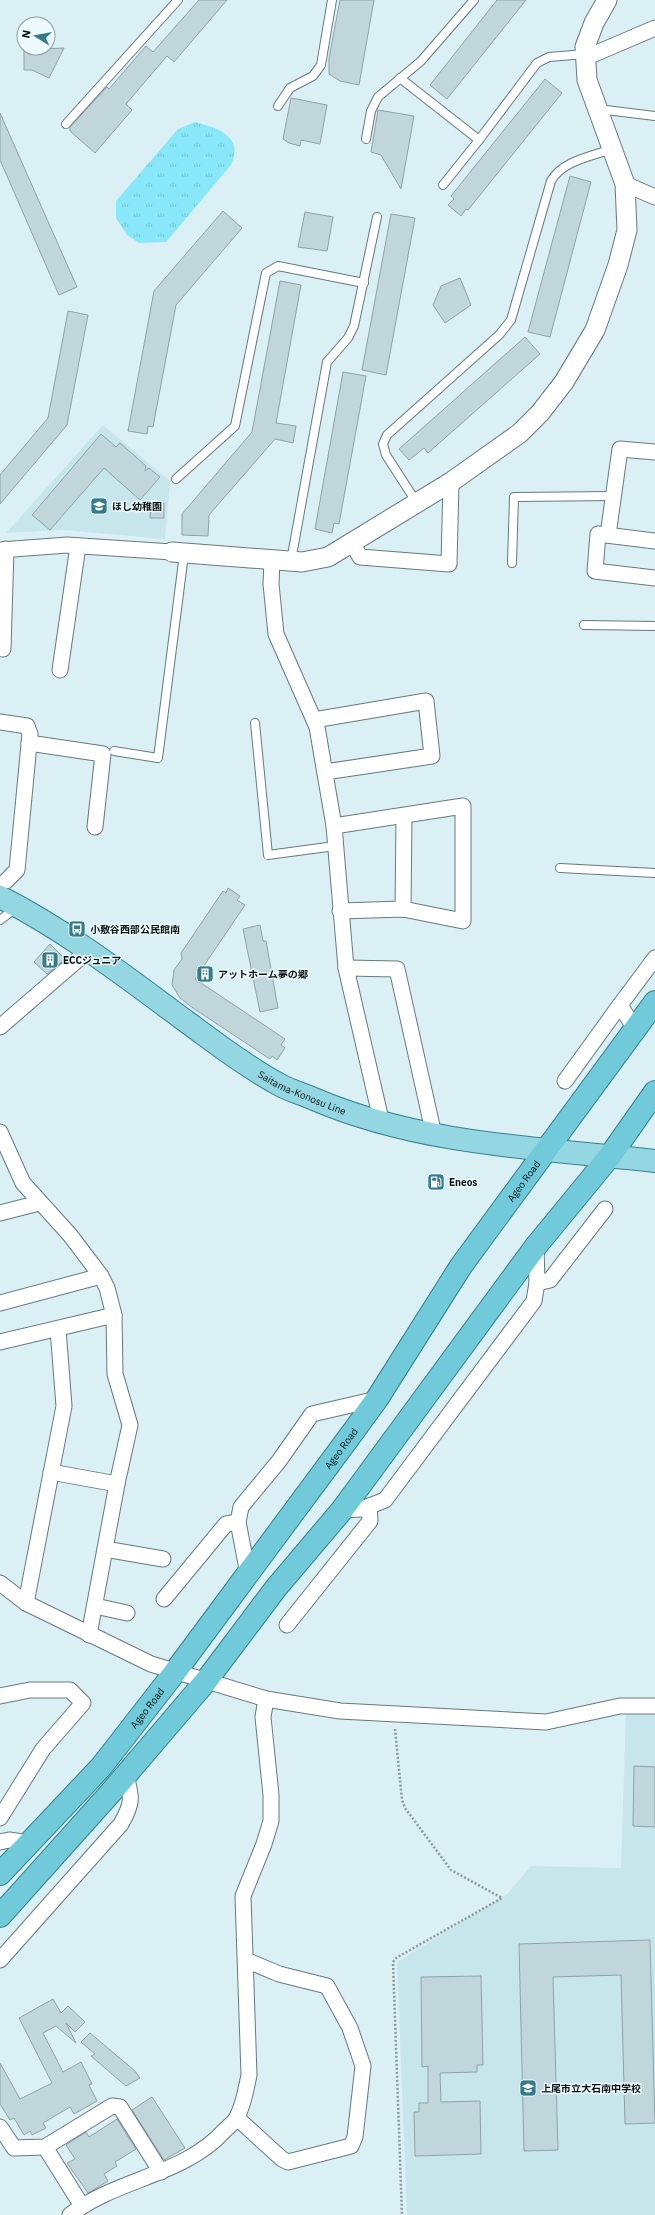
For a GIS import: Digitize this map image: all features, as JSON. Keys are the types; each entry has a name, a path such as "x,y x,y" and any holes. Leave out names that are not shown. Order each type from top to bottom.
{"highway":[{"name":"Ageo Road","path":"0,1874 101,1767 175,1672 377,1399 461,1266 655,1002"},
{"path":"0,1916 126,1775 206,1681 276,1588 342,1510 536,1246 610,1156 655,1092"}],"main road":[{"name":"Saitama-Konosu Line","path":"5,897 89,950 230,1053 281,1085 340,1110 382,1124 434,1135 546,1151 655,1161"}],"street":[{"path":"3,649 3,550 78,546 291,562 302,562 328,557 450,482 520,432 540,413 564,382 595,330 618,265 627,230 625,184 587,80 585,46 607,0"},
{"path":"585,56 655,28"},
{"path":"625,184 655,197"},
{"path":"608,536 620,449 655,452"},
{"path":"352,542 360,557 449,564 450,482"},
{"path":"655,541 598,534 595,571 655,578"},
{"path":"60,670 78,546"},
{"path":"272,561 271,584 276,634 314,720 325,772 334,826 346,968 382,1124"},
{"path":"314,720 426,701 432,756 325,772"},
{"path":"0,722 26,726 30,734 17,870 5,897"},
{"path":"29,743 103,754 95,827"},
{"path":"334,826 463,806 463,921 403,909 340,911"},
{"path":"403,909 404,816"},
{"path":"0,1027 89,950"},
{"path":"565,1081 655,958"},
{"path":"346,968 397,969 434,1135"},
{"path":"620,1005 635,1029"},
{"path":"0,1132 18,1174 39,1203 70,1236 101,1276 114,1315 115,1374 130,1425 117,1484 89,1635"},
{"path":"0,1213 39,1203"},
{"path":"537,1283 550,1280 605,1209"},
{"path":"342,1510 362,1509 385,1500 534,1301 537,1283 536,1246"},
{"path":"0,1303 101,1276"},
{"path":"0,1342 114,1315"},
{"path":"26,1603 64,1406 58,1328"},
{"path":"248,1574 238,1522 241,1507 279,1462 312,1414 377,1399"},
{"path":"51,1472 117,1484"},
{"path":"287,1625 370,1521 369,1506"},
{"path":"164,1599 226,1524 238,1522"},
{"path":"105,1548 163,1559"},
{"path":"0,1583 26,1603 151,1664 266,1699 340,1711 546,1722 620,1706 655,1706"},
{"path":"95,1606 126,1613"},
{"path":"0,1696 30,1690 70,1690 83,1703 43,1749 0,1818"},
{"path":"45,2147 76,2211 117,2188 161,2172 201,2152 217,2140 237,2118 244,2098 249,2076 243,1896 264,1844 271,1821 270,1787 262,1717 266,1699"},
{"path":"0,1960 121,1824 130,1808 132,1795 126,1775"},
{"path":"0,1842 9,1840 29,1843"},
{"path":"237,2118 282,2159 288,2162 351,2146 355,2137 363,2066 350,2028 327,1986 279,1974 246,1960"},
{"path":"0,2127 14,2148 45,2147 112,2106 120,2107 161,2172"}],"lane":[{"path":"66,124 178,0"},
{"path":"278,106 290,88 313,76 321,65 332,0"},
{"path":"366,139 371,111 378,97 421,62 474,0"},
{"path":"443,185 479,140 537,62 549,57 585,56"},
{"path":"400,78 479,140"},
{"path":"598,109 655,116"},
{"path":"417,503 386,455 383,444 387,435 499,335 511,320 551,181 556,172 564,166 612,149"},
{"path":"291,562 327,362 348,338 358,312 377,217"},
{"path":"176,479 235,426 266,273 278,266 364,283"},
{"path":"512,563 514,497 614,496"},
{"path":"114,751 158,758 178,553"},
{"path":"584,625 655,626"},
{"path":"255,723 268,855 335,846"},
{"path":"560,868 655,873"}],"path":[{"path":"394,1713 402,1800 405,1808 451,1870 502,1898 396,1958 393,1962 402,2215"}],"shaded area":[{"name":"ほし幼稚園","path":"103,425 170,481 165,539 63,530 6,533"},
{"name":"上尾市立大石南中学校","path":"655,1711 655,2215 407,2215 397,1962 507,1894 531,1866 621,1868 626,1712"}],"green space":[{"path":"195,122 220,131 231,140 234,147 234,155 231,165 166,242 139,243 127,235 116,218 116,201 178,129"}],"building":[{"path":"199,0 227,0 174,62 167,56 126,104 132,110 95,153 70,131 70,127 107,87 109,89 146,46 153,52"},
{"path":"340,0 374,0 359,85 340,81 329,74 329,58"},
{"path":"497,0 526,0 447,99 430,85"},
{"path":"56,48 64,48 49,78 32,70 24,70 24,56 56,56"},
{"path":"545,79 562,93 468,210 466,209 461,216 448,205 454,199 451,196"},
{"path":"291,98 327,105 320,144 301,140 300,146 289,143 283,139"},
{"path":"378,110 414,116 401,189 381,155 371,152"},
{"path":"0,113 77,287 59,295 0,160"},
{"path":"570,176 591,182 550,337 528,332"},
{"path":"223,211 242,228 176,305 153,427 148,426 147,434 128,431 154,291"},
{"path":"305,212 333,217 327,251 298,247"},
{"path":"391,214 415,218 386,375 362,370"},
{"path":"460,278 471,305 445,323 433,305 441,286"},
{"path":"280,281 301,285 276,423 296,426 293,443 275,439 209,515 208,536 182,535 182,514 252,432"},
{"path":"68,311 88,315 67,425 0,504 0,475 48,418"},
{"path":"525,337 540,354 428,453 424,448 409,460 399,449"},
{"path":"343,372 366,376 339,524 334,523 332,533 315,529"},
{"path":"101,434 116,447 120,443 146,466 145,471 149,468 160,477 140,500 104,468 50,530 32,515"},
{"path":"151,502 164,503 164,518 150,518"},
{"name":"アットホーム夢の郷","path":"228,888 240,896 237,900 245,905 195,979 285,1039 281,1045 285,1048 277,1060 272,1056 270,1059 193,1008 180,998 172,985 174,970 182,959 181,953 223,891 226,893"},
{"path":"260,925 263,941 266,941 278,1008 260,1012 243,929"},
{"name":"ECCジュニア","path":"50,944 65,959 47,974 34,962"},
{"path":"634,1766 655,1767 655,1827 633,1826"},
{"path":"650,1940 655,2123 625,2124 621,1975 553,1977 558,2150 524,2151 519,1944"},
{"path":"481,1976 483,2065 477,2065 477,2072 440,2073 441,2102 480,2101 481,2154 415,2156 414,2112 419,2112 419,2103 428,2103 428,2066 422,2067 421,1977"},
{"path":"53,1999 61,2013 68,2006 85,2022 75,2032 66,2023 76,2043 56,2026 43,2033 63,2072 81,2062 92,2084 89,2085 97,2101 74,2114 70,2107 43,2123 46,2128 32,2135 30,2131 24,2135 14,2118 10,2120 0,2104 0,2063 20,2099 52,2083 19,2018"},
{"path":"90,2033 135,2071 140,2078 126,2086 91,2056 95,2054 81,2042"},
{"path":"152,2097 185,2148 164,2160 132,2110"},
{"path":"117,2119 136,2149 115,2162 117,2166 104,2174 108,2181 88,2193 67,2163 75,2159 66,2145 86,2132 89,2137"}],"place":[{"name":"ほし幼稚園","path":"99,506"},
{"name":"小敷谷西部公民館南","path":"77,929"},
{"name":"ECCジュニア","path":"50,960"},
{"name":"アットホーム夢の郷","path":"205,974"},
{"name":"Eneos","path":"436,1182"},
{"name":"上尾市立大石南中学校","path":"528,2088"}]}
